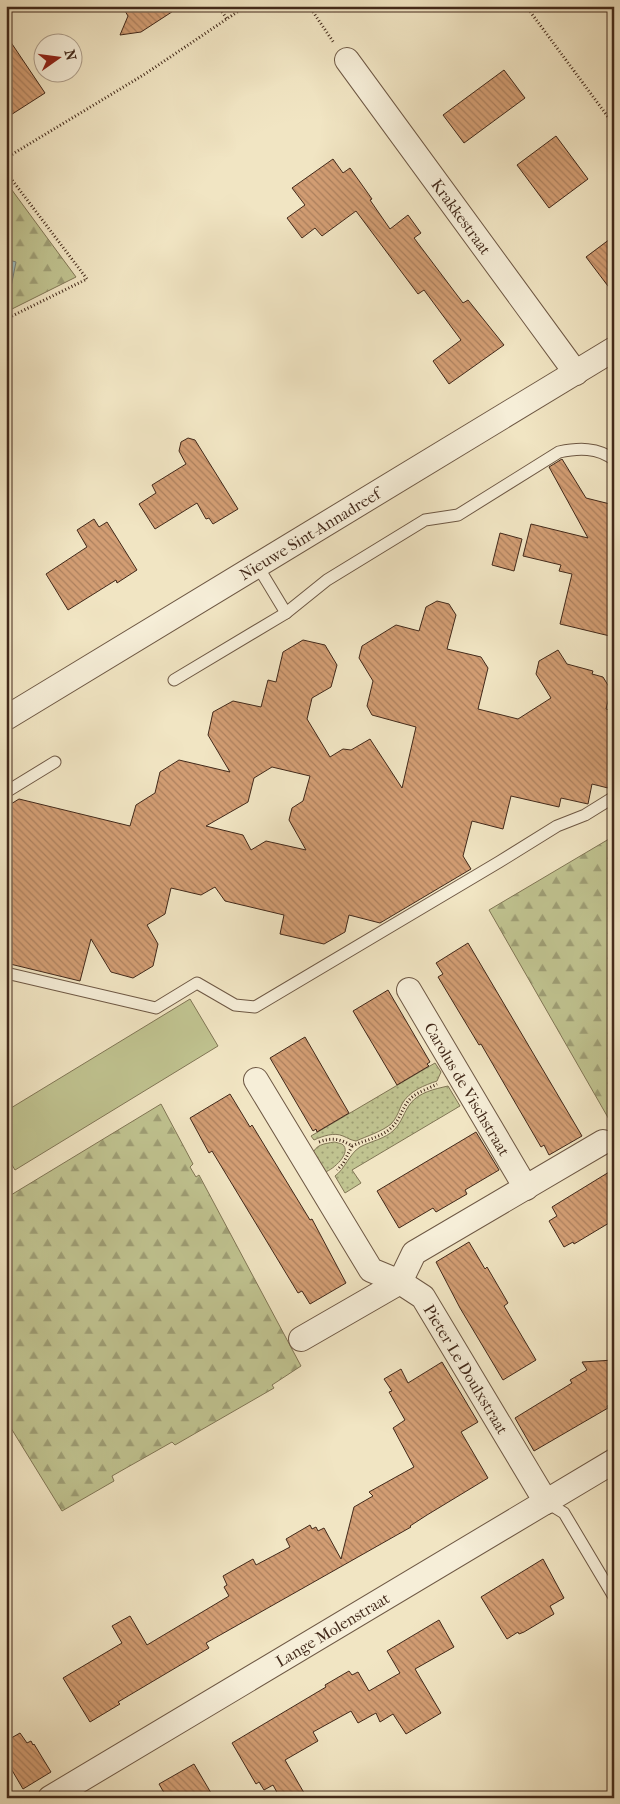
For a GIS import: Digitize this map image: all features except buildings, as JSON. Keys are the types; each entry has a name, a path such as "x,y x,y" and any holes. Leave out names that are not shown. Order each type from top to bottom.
{"street":[{"name":"Krakkestraat","path":"346,60 576,373"},
{"name":"Nieuwe Sint-Annadreef","path":"6,718 614,349"},
{"name":"Carolus de Vischstraat","path":"409,990 526,1188"},
{"name":"Pieter Le Doulxstraat","path":"256,1080 371,1270 400,1282 423,1297 546,1502"},
{"path":"301,1339 400,1282 414,1253 603,1142"},
{"name":"Lange Molenstraat","path":"50,1798 614,1461"}],"lane":[{"path":"174,680 286,613 327,580 425,520 458,515 559,452 576,449 593,450 614,460"},
{"path":"257,566 286,613"},
{"path":"6,792 56,762"},
{"path":"6,973 156,1008 197,983 235,1005 255,1007 557,826 585,815 614,796"},
{"path":"546,1502 564,1513 614,1597"}],"path":[{"path":"218,6 227,19"},
{"path":"6,158 145,74 246,6"},
{"path":"309,6 346,60"},
{"path":"526,6 614,124"},
{"path":"6,172 87,279 6,319"},
{"path":"319,1184 338,1169 352,1146 380,1136 396,1124 410,1099 422,1091 460,1074"},
{"path":"300,1151 321,1140 332,1138 342,1140 352,1146"}],"green space":[{"path":"6,182 76,277 6,312"},
{"path":"614,836 614,1128 489,910"},
{"path":"190,999 218,1046 15,1170 6,1155 6,1111"},
{"path":"435,1063 441,1072 437,1081 409,1095 393,1122 383,1129 356,1141 336,1134 314,1140 311,1136"},
{"path":"448,1086 460,1106 352,1170 361,1183 345,1193 335,1176 342,1170 356,1150 386,1136 394,1130 410,1104 418,1097 438,1088"},
{"path":"161,1104 193,1164 190,1167 196,1177 199,1175 301,1366 272,1385 274,1388 175,1445 172,1442 112,1476 114,1481 62,1511 6,1420 6,1198"},
{"path":"334,1142 345,1147 344,1156 333,1168 325,1172 312,1155 318,1147"}],"water":[{"path":"6,259 16,262 9,297 6,298"}]}
